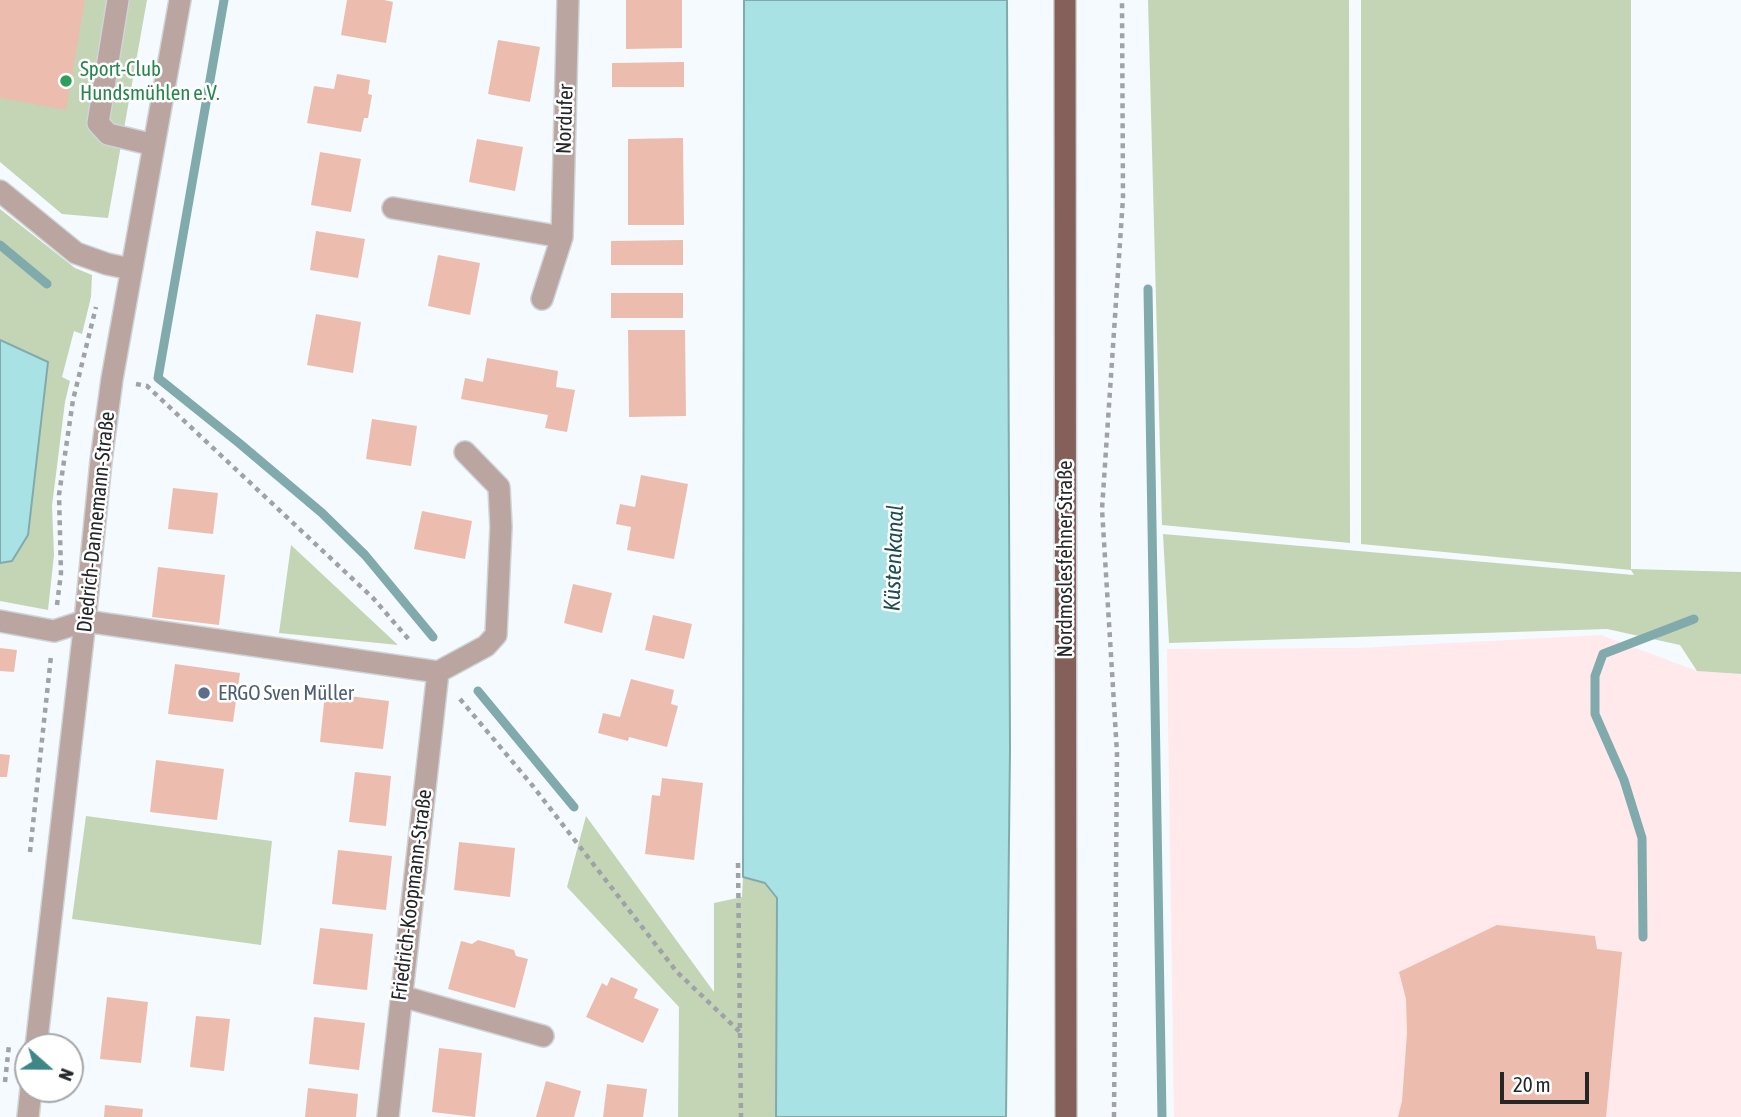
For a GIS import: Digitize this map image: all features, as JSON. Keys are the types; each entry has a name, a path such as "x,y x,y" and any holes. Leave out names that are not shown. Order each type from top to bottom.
{"main road":[{"name":"Nordmoslesfehner Straße","path":"1065,0 1066,1117"}],"street":[{"path":"118,0 98,123 108,134 153,145"},
{"name":"Diedrich-Dannemann-Straße","path":"38,1033 112,379 180,0"},
{"name":"Nordufer","path":"542,299 562,237 568,0"},
{"path":"0,191 76,253 131,269"},
{"path":"393,208 562,237"},
{"path":"0,621 54,631 85,621 438,672 486,646 496,635 502,527 499,487 465,452"},
{"name":"Friedrich-Koopmann-Straße","path":"388,1117 438,672"},
{"path":"401,996 543,1036"}],"path":[{"path":"1114,1117 1117,753 1102,509 1123,198 1122,0"},
{"path":"112,379 147,386 373,598 531,785 677,972 741,1033"},
{"path":"738,863 741,1117"}],"shaded area":[{"path":"1601,635 1697,671 1741,674 1741,1117 1174,1117 1167,649 1359,648"}],"green space":[{"name":"Sport-Club Hundsmühlen e.V.","path":"0,0 147,0 108,218 62,214 0,162"},
{"path":"1148,0 1349,0 1350,543 1162,525"},
{"path":"1361,0 1631,0 1631,569 1741,572 1741,674 1697,671 1680,645 1607,629 1169,643 1163,534 1634,575 1631,570 1361,544"},
{"path":"0,209 75,268 92,275 91,297 82,334 74,331 62,377 70,381 52,506 54,555 48,610 0,601 0,563 12,561 48,362 0,340"},
{"path":"291,545 398,645 279,633"},
{"path":"86,816 272,841 261,945 72,919"},
{"path":"586,816 714,992 714,903 742,897 743,877 765,883 777,898 776,1117 678,1117 679,1007 567,887"}],"water":[{"name":"Küstenkanal","path":"744,0 1007,0 1010,748 1006,1117 776,1117 777,898 765,883 743,877"},
{"path":"0,340 48,362 28,535 12,561 0,563"}],"building":[{"path":"0,0 85,0 66,110 0,98"},
{"path":"347,0 393,2 386,43 341,35"},
{"path":"626,0 682,0 682,48 626,49"},
{"path":"498,40 540,47 530,102 488,94"},
{"path":"684,62 684,87 612,87 612,63"},
{"path":"337,74 370,80 368,94 372,95 368,118 364,118 361,132 307,123 314,86 334,89"},
{"path":"683,138 684,225 628,225 628,139"},
{"path":"477,139 523,147 515,191 469,182"},
{"path":"320,152 361,159 351,212 311,205"},
{"path":"316,231 365,239 358,278 310,270"},
{"path":"683,240 683,265 611,265 611,241"},
{"path":"438,255 480,263 470,315 428,306"},
{"path":"611,293 683,293 683,318 611,318"},
{"path":"316,314 361,322 353,373 307,365"},
{"path":"628,330 685,330 686,416 629,417"},
{"path":"487,358 558,371 556,387 575,390 567,432 545,428 548,415 461,399 465,378 483,382"},
{"path":"372,419 417,426 411,466 366,459"},
{"path":"641,475 688,484 674,559 627,550 631,527 616,524 620,504 635,507"},
{"path":"173,488 218,493 213,534 168,529"},
{"path":"422,511 472,521 465,559 414,549"},
{"path":"158,567 225,575 219,625 152,617"},
{"path":"573,584 612,593 602,633 564,623"},
{"path":"653,615 692,624 684,659 645,650"},
{"path":"0,648 17,650 14,672 0,671"},
{"name":"ERGO Sven Müller","path":"175,664 240,673 233,722 168,714"},
{"path":"631,679 674,690 671,704 678,706 667,747 629,737 628,741 598,733 603,713 620,717"},
{"path":"325,693 389,701 383,749 320,742"},
{"path":"0,754 10,755 7,777 0,777"},
{"path":"156,760 224,769 217,820 150,812"},
{"path":"355,772 391,776 386,826 349,822"},
{"path":"662,778 703,783 694,860 645,854 652,795 660,796"},
{"path":"459,842 515,848 510,897 454,890"},
{"path":"338,850 392,856 386,910 332,904"},
{"path":"1497,925 1595,936 1597,949 1622,952 1606,1117 1398,1117 1402,1101 1407,1033 1406,999 1399,972"},
{"path":"320,928 373,934 367,990 313,984"},
{"path":"478,940 514,950 516,956 528,959 515,1008 448,989 461,941 472,944"},
{"path":"611,977 638,989 634,998 659,1009 643,1043 586,1017 602,983 607,986"},
{"path":"107,997 148,1002 141,1063 100,1059"},
{"path":"196,1016 230,1019 224,1071 190,1067"},
{"path":"314,1017 365,1023 359,1070 309,1064"},
{"path":"439,1048 482,1053 475,1117 432,1112"},
{"path":"546,1081 581,1091 574,1117 536,1117"},
{"path":"607,1084 647,1089 643,1117 603,1117"},
{"path":"308,1088 358,1094 356,1117 305,1117"},
{"path":"105,1105 143,1109 142,1117 104,1117"}],"waterway":[{"path":"224,0 158,378 322,513 365,555 433,637"},
{"path":"0,245 47,284"},
{"path":"1148,289 1162,1117"},
{"path":"1643,937 1642,838 1624,780 1595,714 1595,676 1603,654 1694,619"},
{"path":"478,691 574,807"}],"place":[{"name":"Sport-Club Hundsmühlen e.V.","path":"66,81"},
{"name":"ERGO Sven Müller","path":"204,693"}]}
